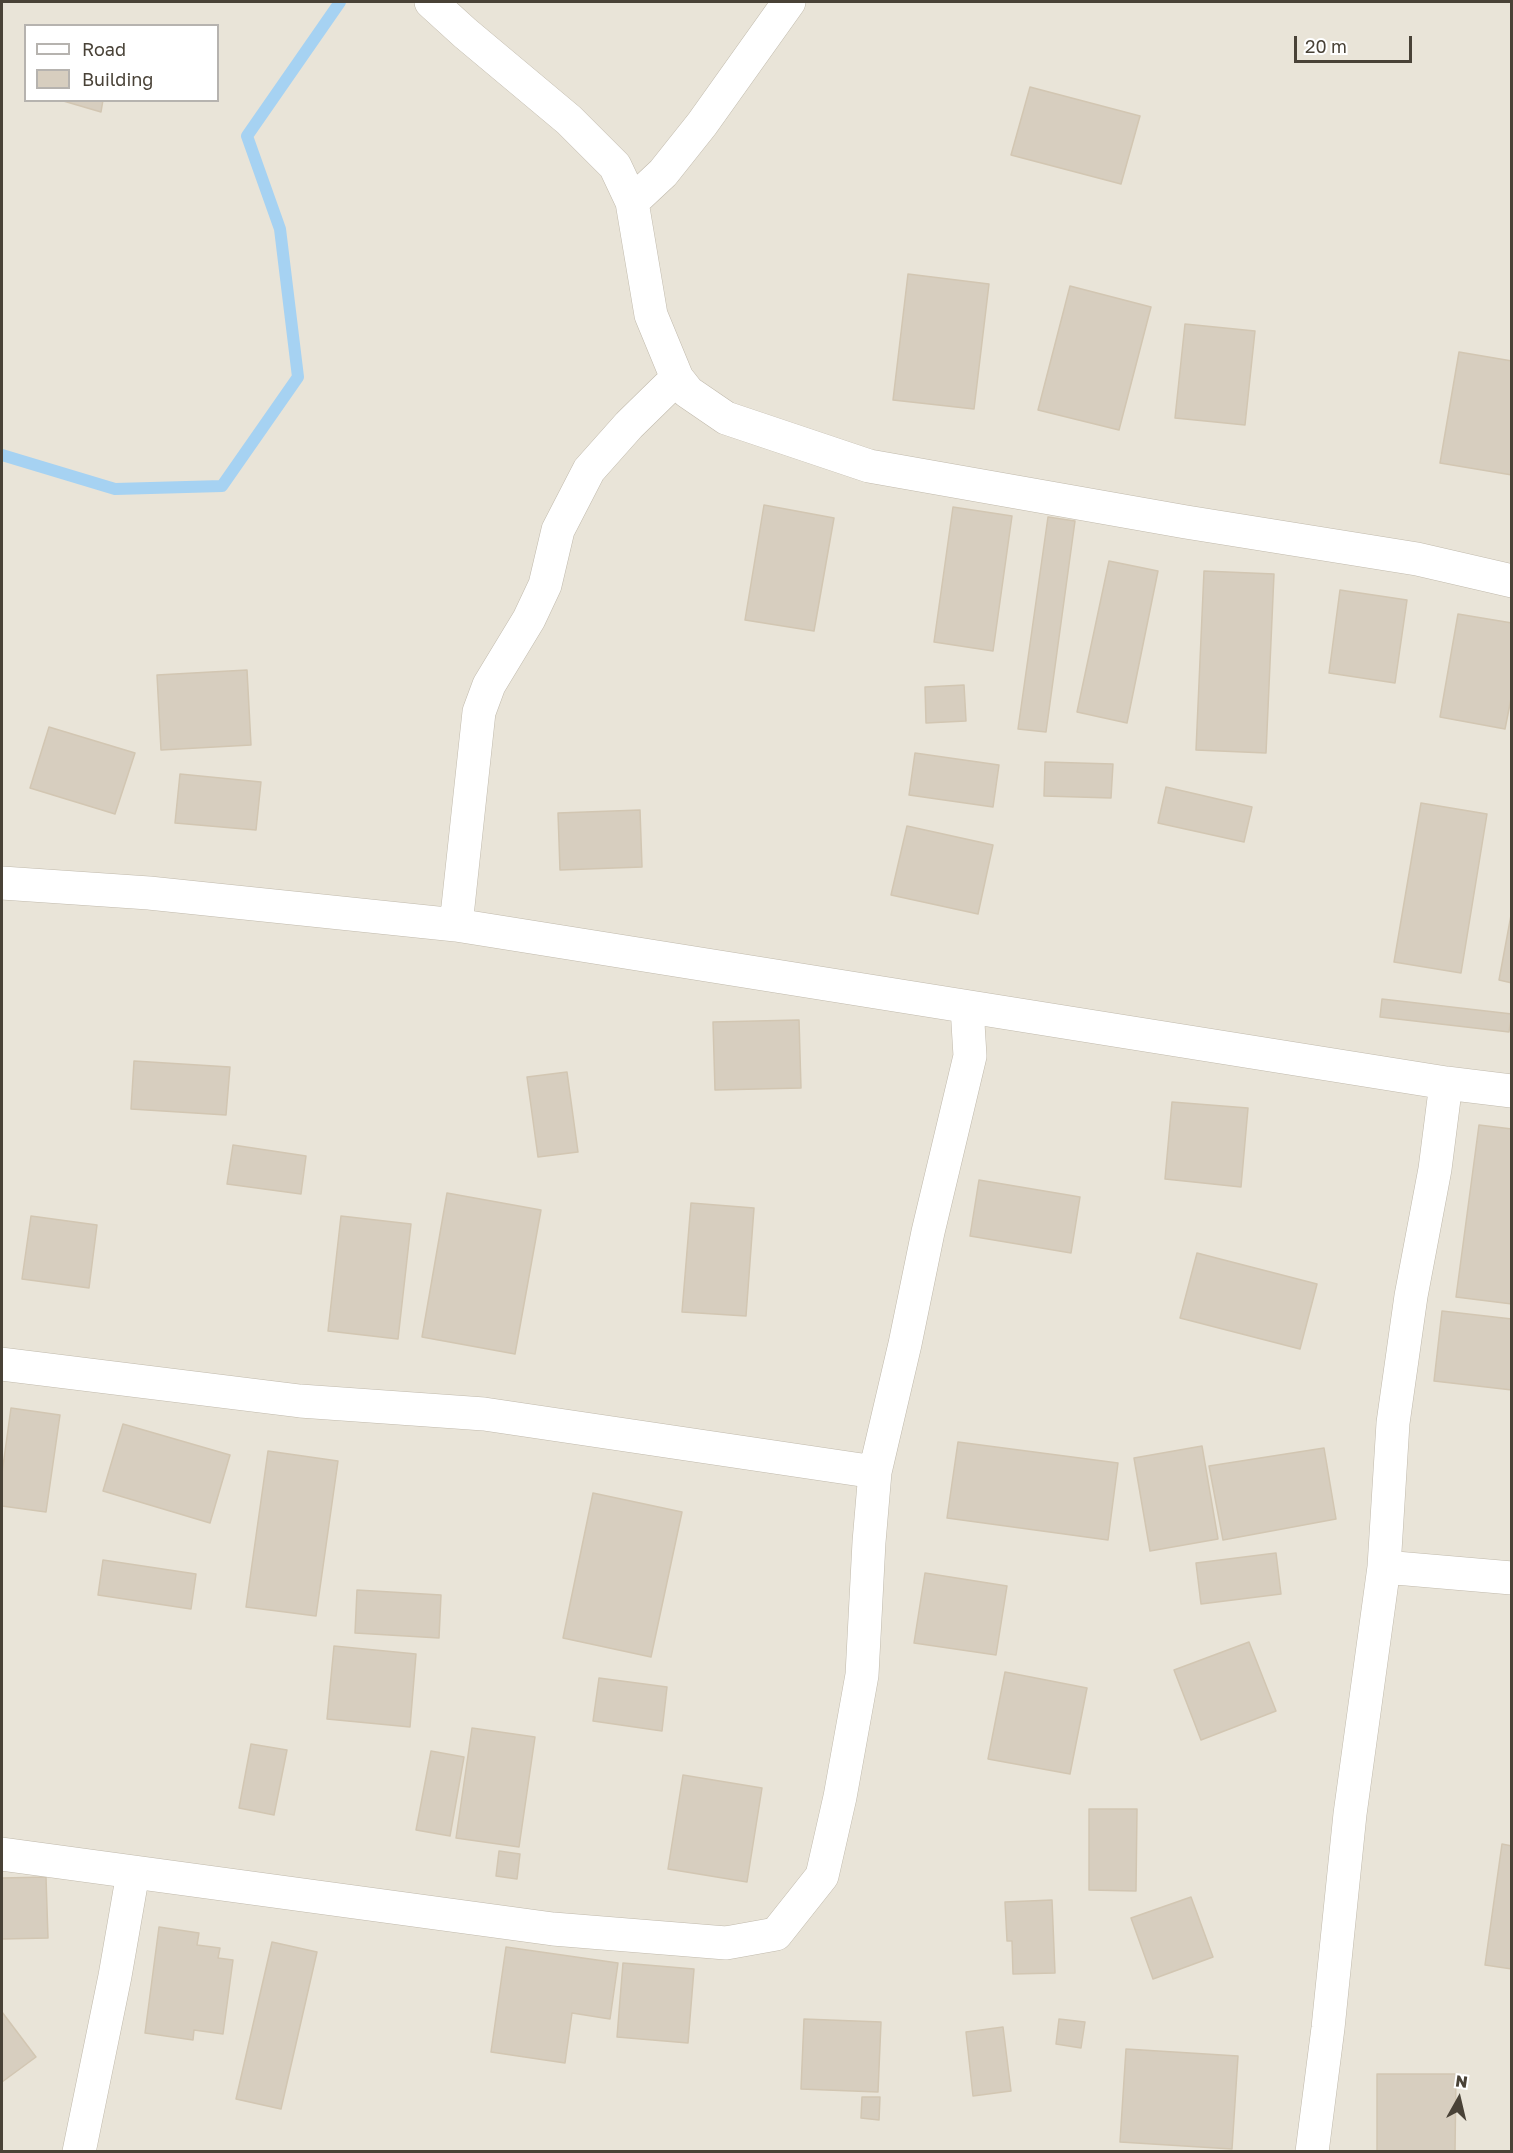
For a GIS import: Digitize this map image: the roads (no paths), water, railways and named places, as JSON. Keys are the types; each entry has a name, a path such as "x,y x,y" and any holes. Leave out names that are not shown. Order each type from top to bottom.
{"street":[{"path":"431,2 576,127 615,166 632,202 651,315 677,378 688,392 726,418 869,466 1186,522 1417,559 1512,581"},
{"path":"632,202 663,173 702,124 789,2"},
{"path":"456,926 479,712 489,685 529,619 545,585 558,530 589,470 629,425 677,378"},
{"path":"2,883 149,893 456,926 1446,1083 1512,1091"},
{"path":"2,1854 553,1929 726,1942 776,1934 822,1876 840,1797 862,1675 875,1472 933,1209 970,1056 967,1007"},
{"path":"1312,2151 1328,2028 1350,1814 1384,1567 1393,1424 1411,1296 1435,1169 1446,1083"},
{"path":"2,1364 300,1401 484,1414 875,1472"},
{"path":"1384,1567 1512,1578"},
{"path":"79,2151 115,1976 133,1873"}],"waterway":[{"path":"2,455 115,489 222,486 298,377 280,229 247,136 340,2"}]}
